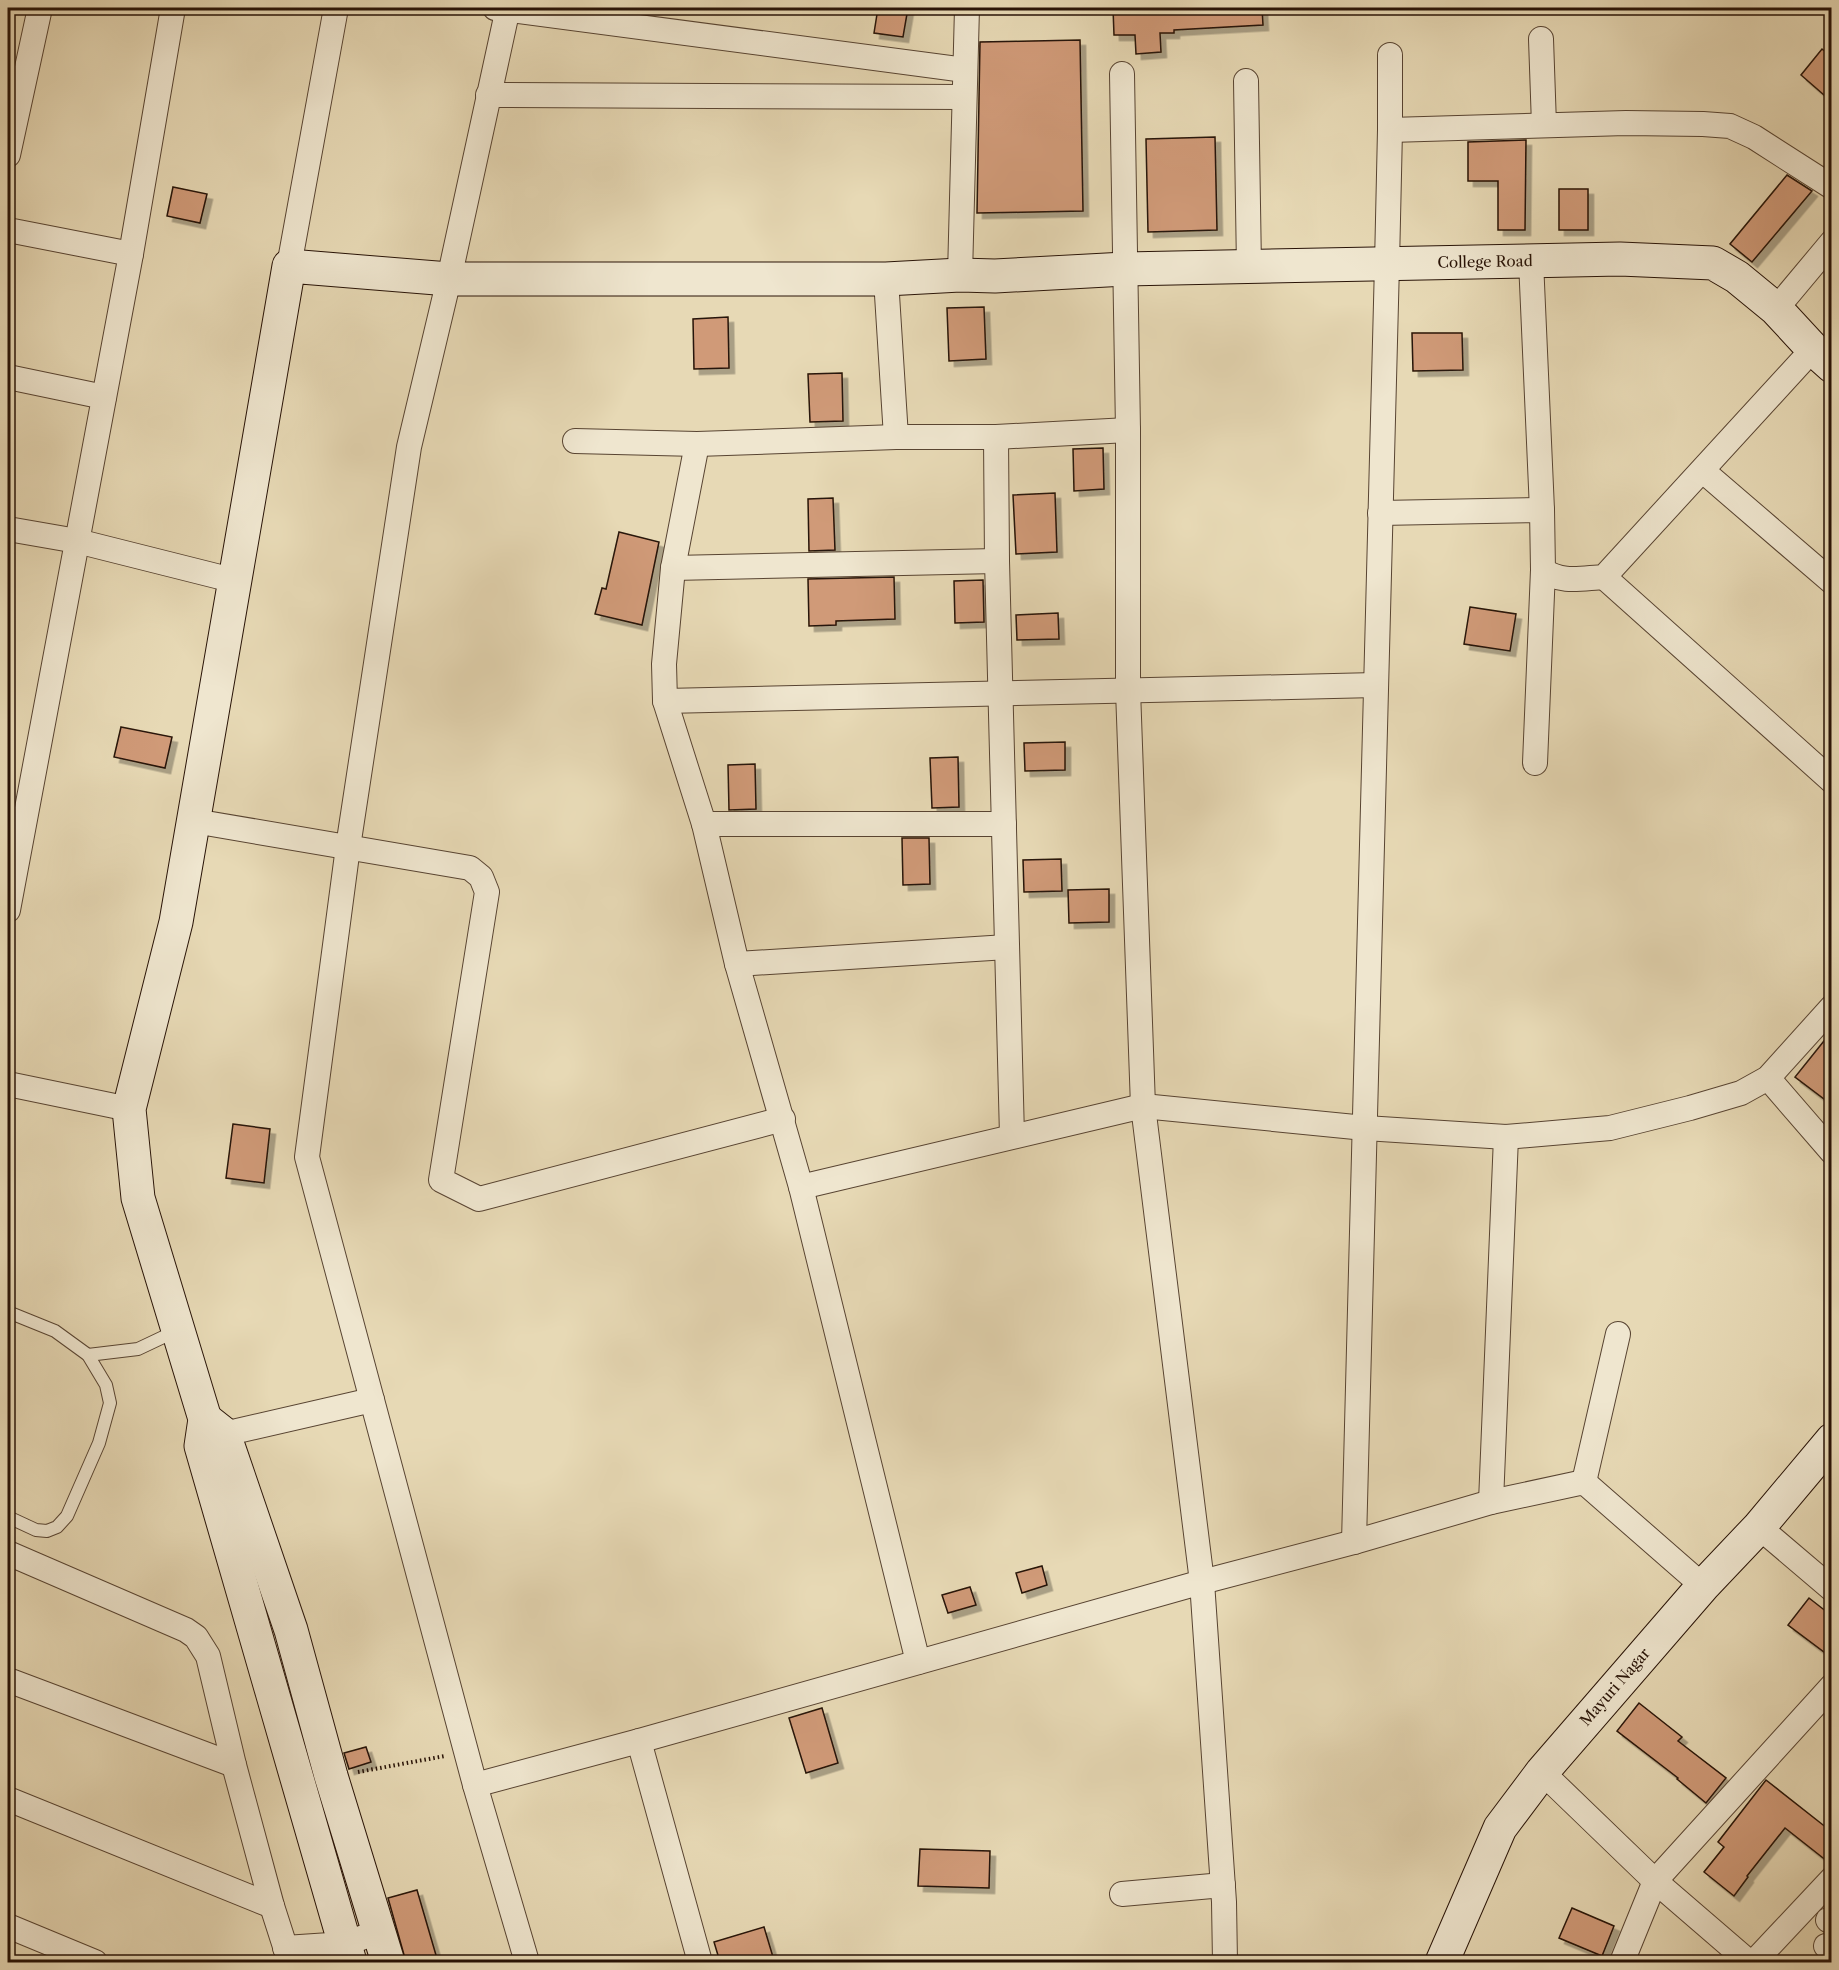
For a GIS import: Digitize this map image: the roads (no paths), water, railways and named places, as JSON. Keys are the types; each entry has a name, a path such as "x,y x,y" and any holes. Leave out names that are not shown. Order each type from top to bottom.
{"street":[{"path":"8,155 40,8"},
{"path":"8,910 131,254 173,8"},
{"path":"336,8 289,266 176,922 129,1109 138,1198 210,1433 348,1953"},
{"path":"527,1962 475,1785 307,1157 348,847 409,447 449,279 504,8 965,70"},
{"path":"960,275 967,8"},
{"path":"1541,39 1544,125"},
{"path":"1354,1542 1387,264 1390,55"},
{"path":"1122,74 1128,430 1128,690 1143,1106 1202,1581 1223,1885 1225,1962"},
{"path":"1246,81 1249,267"},
{"path":"488,95 964,97"},
{"path":"1390,129 1648,123 1730,126 1754,137 1832,187"},
{"path":"8,230 131,254"},
{"path":"1776,309 1832,242"},
{"name":"College Road","path":"289,266 449,279 886,279 1125,269 1620,259 1713,263 1737,277 1776,309 1822,358"},
{"path":"1531,261 1543,570 1535,763"},
{"path":"886,279 896,437"},
{"path":"1543,570 1561,580 1604,577 1703,471 1822,358"},
{"path":"8,377 104,397"},
{"path":"575,441 697,444 896,437 996,437 1128,430"},
{"path":"996,437 1000,693 1012,1136"},
{"path":"697,444 673,568 664,664 665,701 704,824 737,964 801,1187 918,1662"},
{"path":"1703,471 1832,582"},
{"path":"1380,513 1542,510"},
{"path":"8,529 77,541 236,581"},
{"path":"673,568 997,561"},
{"path":"1604,577 1832,781"},
{"path":"665,701 1376,685"},
{"path":"194,821 470,868 481,877 487,892 441,1180 479,1199 783,1119"},
{"path":"704,824 1004,824"},
{"path":"737,964 1007,947"},
{"path":"801,1187 1143,1106 1365,1128 1506,1137 1610,1128 1741,1093 1768,1078 1832,1007"},
{"path":"1768,1078 1832,1152"},
{"path":"8,1084 129,1109"},
{"path":"1491,1502 1506,1137"},
{"path":"1584,1482 1618,1334"},
{"path":"210,1433 372,1400"},
{"path":"210,1433 291,1630 331,1776 388,1962"},
{"name":"Mayuri Nagar","path":"1442,1962 1500,1828 1542,1772 1703,1586 1759,1527 1832,1440"},
{"path":"475,1785 1491,1502 1584,1482"},
{"path":"1584,1482 1703,1586"},
{"path":"1759,1527 1832,1589"},
{"path":"8,1553 186,1629 196,1637 208,1656 234,1765 287,1955 348,1953 380,1931"},
{"path":"8,1680 234,1765"},
{"path":"1622,1962 1655,1881 1832,1686"},
{"path":"639,1741 700,1962"},
{"path":"1542,1772 1655,1881 1749,1962"},
{"path":"8,1799 272,1906"},
{"path":"1754,1962 1832,1879"},
{"path":"1122,1894 1223,1885"},
{"path":"8,1926 95,1962"}],"lane":[{"path":"8,1312 55,1331 88,1355 106,1385 110,1403 99,1443 67,1516 57,1527 47,1531 36,1530 8,1517"},
{"path":"88,1355 138,1349 179,1330"}]}
